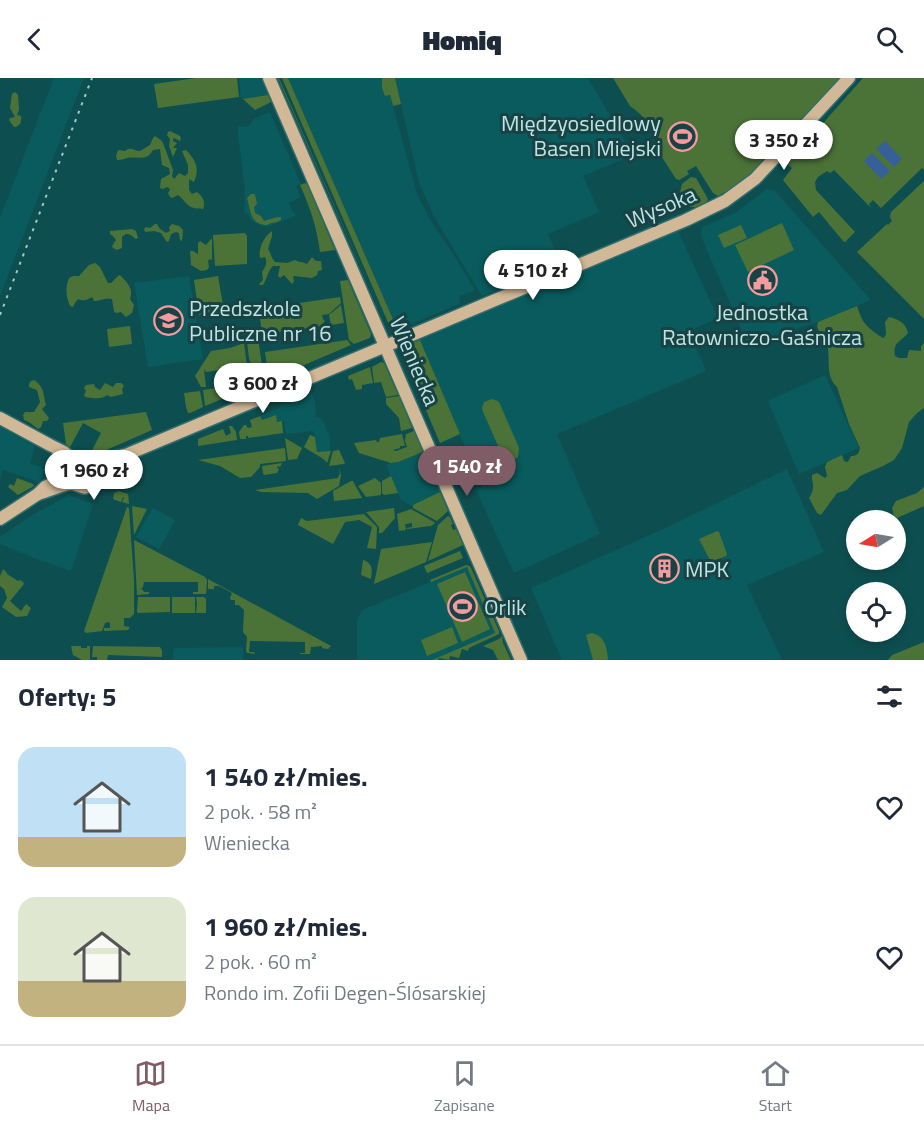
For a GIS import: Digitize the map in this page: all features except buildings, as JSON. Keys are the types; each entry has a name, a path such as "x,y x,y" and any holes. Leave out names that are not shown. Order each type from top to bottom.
{"street":[{"name":"Wieniecka","path":"270,78 521,660"},
{"name":"Wysoka","path":"83,473 100,471 128,454 686,220 725,201 760,175 849,78"},
{"path":"0,418 50,445 69,464 83,473 64,485 39,494 0,519"}],"shaded area":[{"path":"54,78 84,78 0,296 0,218"},
{"path":"239,78 261,78 268,95 243,99"},
{"path":"288,78 382,78 382,87 386,96 390,95 417,194 433,225 475,290 460,296 459,304 407,326 395,324"},
{"path":"395,78 588,78 633,155 583,176 599,212 548,234 561,264 482,296 435,218 419,183"},
{"path":"270,112 301,184 296,186 301,197 289,203 293,213 297,215 267,227 257,224 248,214 244,213 245,190 237,126 246,127 253,119"},
{"path":"885,141 902,159 894,167 876,149"},
{"path":"872,153 890,171 881,179 864,161"},
{"path":"767,189 775,191 871,300 750,350 701,236 702,227 735,213"},
{"path":"678,231 718,318 689,331 706,371 557,434 600,534 514,573 476,490 482,487 420,340"},
{"name":"Przedszkole Publiczne nr 16","path":"189,276 203,359 148,367 134,283"},
{"path":"825,375 859,448 799,474 768,401"},
{"path":"311,392 315,401 316,418 320,418 329,433 331,451 317,452 313,431 286,434 284,421 277,422 276,416 262,420 260,416 279,408 279,405"},
{"path":"0,427 35,446 30,463 45,469 39,482 3,470 0,478"},
{"path":"423,452 440,492 411,506 401,500 386,465"},
{"path":"787,469 824,552 747,585 782,660 562,660 531,588 672,525"},
{"path":"69,495 93,504 71,571 0,544 0,537 32,515"},
{"path":"153,508 175,520 159,549 136,537"},
{"path":"467,567 495,633 432,660 357,660 357,620 362,610"},
{"path":"242,647 243,660 173,660 175,648"}],"green space":[{"path":"196,78 237,78 239,97 158,108 154,84"},
{"path":"273,78 276,78 382,321 379,322"},
{"path":"278,78 279,78 384,320"},
{"path":"282,78 288,78 395,324 407,326 409,329 399,331 390,327"},
{"path":"382,78 395,78 401,104 393,106 390,95 385,96"},
{"path":"613,78 841,78 762,164 737,185 718,196 713,193 696,166 687,171 689,174 679,180 676,179 660,154 658,142 652,130 642,121 644,118 630,106"},
{"path":"863,78 924,78 924,170 922,168 881,208 873,200 869,204 871,208 834,170 830,173 827,171 818,177 815,182 816,190 855,232 845,242 819,212 813,217 783,180 792,168 787,164"},
{"path":"15,92 18,95 17,115 21,116 21,122 14,127 9,120 15,117 10,108 12,94"},
{"path":"268,95 271,102 255,110 243,99"},
{"path":"170,131 181,138 180,141 173,139 177,143 173,148 177,148 173,157 169,146 170,139 167,135"},
{"path":"155,136 163,143 174,179 179,173 185,176 188,173 188,165 182,151 186,150 192,157 197,173 194,182 189,179 189,190 192,194 197,192 201,196 204,202 203,209 192,207 178,195 170,197 168,193 170,190 167,187 160,188 161,179 170,174 169,168 162,165 160,149 153,150 145,157 117,160 118,150 140,151 150,145"},
{"path":"691,177 696,178 708,199 706,203 696,207 690,207 679,197 682,184"},
{"path":"924,181 924,319 857,252 892,221 891,212"},
{"path":"305,183 335,250 320,252 313,218 300,185"},
{"path":"255,194 257,204 254,207 255,213 264,221 279,217 281,220 267,225 254,220 247,198"},
{"path":"782,223 794,250 748,272 735,245"},
{"path":"155,224 166,233 170,231 169,227 172,224 179,226 183,230 182,241 179,233 176,232 171,234 167,242 161,233 145,232 146,227 150,228"},
{"path":"741,225 747,238 724,248 718,235"},
{"path":"132,229 136,231 138,238 126,234 122,237 122,248 117,250 113,248 116,240 110,231"},
{"path":"272,231 268,249 275,262 287,263 295,260 307,264 312,257 316,261 321,261 322,270 312,278 294,276 292,284 284,275 280,278 278,276 280,266 273,266 263,285 260,285 266,262 265,257 260,258 260,251 264,239"},
{"path":"245,233 247,236 247,264 215,266 213,235"},
{"path":"211,239 212,260 208,261 207,270 201,271 191,265 190,251 198,254 198,243 200,241 206,245"},
{"path":"95,263 100,267 108,283 120,275 129,286 130,299 134,305 132,313 126,317 121,312 114,311 112,299 94,301 92,297 86,300 78,299 73,307 70,306 66,292 69,278 79,276 89,265"},
{"path":"218,276 224,311 199,315 194,280"},
{"path":"348,280 371,334 370,338 354,344 349,340 340,281"},
{"path":"340,297 341,303 329,314 322,315 325,321 324,326 262,334 259,309"},
{"path":"341,305 344,323 331,325 329,315"},
{"path":"857,306 865,323 884,338 885,322 889,317 903,324 908,333 896,345 895,356 907,358 909,350 921,351 924,343 924,408 909,422 902,448 894,460 860,476 847,490 837,493 821,515 817,513 809,498 813,489 812,475 817,473 825,478 827,462 842,455 844,461 848,462 851,456 859,452 860,448 849,424 837,387 830,376 827,345 817,327 818,322"},
{"path":"130,326 132,344 109,347 107,329"},
{"path":"258,338 264,379 254,380 256,377 249,359 247,342"},
{"path":"347,340 351,345 269,380 265,352"},
{"path":"420,340 460,434 440,443 405,361 410,344"},
{"path":"244,343 247,366 206,372 204,369 206,387 201,387 195,376 211,351"},
{"path":"381,362 384,363 398,395 386,397 381,382 374,383 372,367"},
{"path":"370,367 373,383 362,385 362,389 356,390 352,379 349,380 348,376"},
{"path":"34,380 42,388 46,405 42,409 49,418 43,421 38,429 24,420 23,415 25,412 34,412 40,402 37,390 29,387 31,381"},
{"path":"105,383 113,387 116,383 121,383 124,386 123,394 100,398 85,397 86,385 94,384 100,390"},
{"path":"230,386 232,395 205,406 203,390"},
{"path":"200,391 203,407 188,413 184,393"},
{"path":"399,396 412,428 401,431 399,418 386,404 386,398"},
{"path":"492,399 500,404 519,448 518,457 514,459 508,460 503,457 483,412 484,402"},
{"path":"146,412 152,430 88,458 101,433 83,423 70,447 66,444 63,423"},
{"path":"276,415 277,422 282,421 283,433 248,438 246,436 246,439 240,439 239,432 244,425 248,428 252,427 250,420 260,416 262,420"},
{"path":"229,426 232,426 236,432 237,440 198,446 198,439 223,429 226,436 231,433"},
{"path":"414,431 423,452 398,462 391,463 359,453 354,443 376,440 379,442 380,438 402,434 405,446 393,450 396,451 407,447 406,434"},
{"path":"310,435 315,437 317,452 331,451 327,463 304,447"},
{"path":"285,438 302,448 297,459 288,460"},
{"path":"285,448 286,461 260,464 251,477 240,478 220,466 198,460"},
{"path":"339,450 345,463 329,466 333,451"},
{"path":"282,463 277,468 279,469 277,473 264,475 262,466"},
{"path":"339,467 341,475 339,486 317,499 308,493 255,490 338,478"},
{"path":"391,476 398,493 384,495 382,481"},
{"path":"17,478 34,486 18,495 8,487 10,484 14,486"},
{"path":"375,478 381,483 381,495 366,497 358,486"},
{"path":"351,481 362,498 334,501 333,491"},
{"path":"924,487 924,506 906,514 906,510 892,510 896,501 917,493"},
{"path":"119,491 128,494 129,504 122,502 123,497 121,502 113,499 114,493"},
{"path":"440,492 448,511 437,521 413,508 413,505"},
{"path":"132,506 147,509 134,535"},
{"path":"127,507 129,508 134,581 134,614 130,618 124,618 124,626 130,627 128,630 104,631 104,628 110,628 108,622 105,623 102,631 86,633 84,631"},
{"path":"394,508 395,518 382,533 379,533 379,527 366,512"},
{"path":"411,509 435,523 431,526 407,529 412,527 412,523 405,524 406,530 399,531 397,514"},
{"path":"364,514 377,527 376,549 367,548 372,527 359,520 345,522 333,544 298,525 301,518 307,521"},
{"path":"448,516 453,524 451,525 453,530 456,529 463,545 428,561 438,525"},
{"path":"717,531 727,554 711,562 699,539"},
{"path":"134,540 205,577 207,580 206,594 193,594 193,592 198,592 198,582 144,582 141,589 149,594 137,595"},
{"path":"432,542 426,562 374,584 381,549"},
{"path":"460,551 463,558 427,573 424,566"},
{"path":"363,560 371,565 371,579 361,575"},
{"path":"466,565 471,568 499,634 469,648 468,651 462,649 459,658 450,656 449,660 439,658 432,660 495,633 467,567 431,582 430,580"},
{"path":"3,569 7,574 23,582 24,584 10,601 21,611 26,604 31,608 27,616 16,617 2,607 7,598 4,589 0,586"},
{"name":"Orlik","path":"465,572 490,629 462,642 437,584"},
{"path":"208,579 331,646 328,649 322,646 311,647 310,654 300,654 305,653 305,642 250,641 249,652 255,654 246,652 247,637 243,632 244,610 239,605 235,605 235,600 231,600 232,593 219,586 208,589"},
{"path":"138,597 170,597 170,612 138,613"},
{"path":"172,597 195,597 195,613 172,613"},
{"path":"196,597 206,599 206,613 196,613"},
{"path":"452,627 458,643 427,656 421,640"},
{"path":"591,633 602,639 608,660 593,660 586,635"},
{"path":"502,636 511,660 498,660 493,650 483,646"},
{"path":"924,642 924,660 888,660 892,655"},
{"path":"71,646 87,648 90,646 90,660 82,660 73,655"},
{"path":"93,646 160,647 162,657 108,655 107,660 97,660 97,657 92,657"}],"railway":[{"path":"0,315 92,78"}],"place":[{"name":"Międzyosiedlowy Basen Miejski","path":"682,136"},
{"name":"Jednostka Ratowniczo-Gaśnicza","path":"762,280"},
{"name":"Przedszkole Publiczne nr 16","path":"168,321"},
{"name":"MPK","path":"664,569"},
{"name":"Orlik","path":"463,607"}]}
